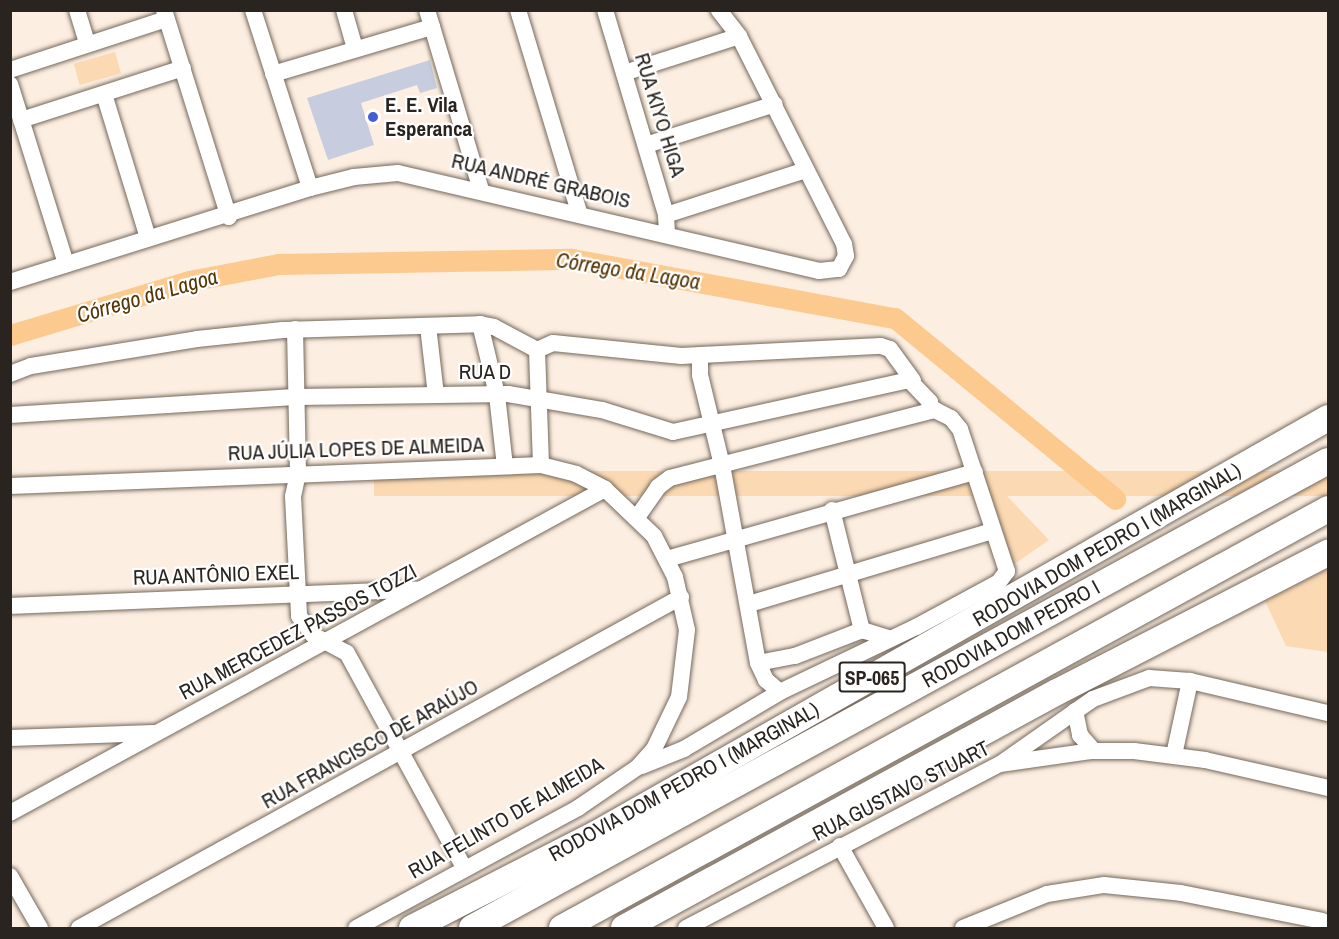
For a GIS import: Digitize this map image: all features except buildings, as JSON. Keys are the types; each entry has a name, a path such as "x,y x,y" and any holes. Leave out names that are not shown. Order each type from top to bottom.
{"highway":[{"name":"RODOVIA DOM PEDRO I (MARGINAL)","path":"412,928 596,834 1329,420"},
{"name":"RODOVIA DOM PEDRO I","path":"472,928 1329,460"},
{"name":"RODOVIA DOM PEDRO I","path":"562,928 1329,509"},
{"path":"1264,587 1329,547"},
{"path":"624,928 1057,692 1329,553"}],"street":[{"path":"77,10 87,43"},
{"path":"253,10 310,188"},
{"path":"344,10 356,48"},
{"path":"518,10 579,212"},
{"name":"RUA KIYO HIGA","path":"605,10 666,215 667,233"},
{"path":"666,215 803,171 775,104 739,36 718,10"},
{"path":"10,70 165,15 229,217"},
{"path":"273,74 356,48 430,19 480,190"},
{"path":"624,73 739,36"},
{"path":"21,120 183,68"},
{"path":"10,84 66,264"},
{"path":"105,94 148,238"},
{"path":"646,145 775,104"},
{"name":"RUA ANDRÉ GRABOIS","path":"10,282 148,238 229,217 310,188 354,177 398,173 579,212 819,271 839,269 846,256 803,171"},
{"path":"480,324 497,395 505,465"},
{"path":"10,374 31,366 197,339 295,329 480,324 494,327 537,350"},
{"path":"428,326 436,395"},
{"path":"295,329 298,473 292,496 297,594 302,623 324,640 347,653 465,868"},
{"path":"537,350 553,343 700,355 881,346 890,349 930,402 929,411"},
{"path":"537,350 541,465"},
{"path":"700,355 711,425 722,465 758,663 766,680 780,692"},
{"name":"RUA D","path":"10,415 297,397 537,395 673,432 913,381"},
{"path":"638,516 663,481 929,411 951,418 975,472 992,531 1007,571 1005,577 780,692 693,744 638,767"},
{"name":"RUA JÚLIA LOPES DE ALMEIDA","path":"10,486 541,465 576,474 605,489 638,516 667,559"},
{"path":"667,559 832,510 975,472"},
{"name":"RUA MERCEDEZ PASSOS TOZZI","path":"10,813 324,640 424,590 605,489"},
{"path":"832,510 862,630"},
{"path":"749,604 992,531"},
{"name":"RUA FELINTO DE ALMEIDA","path":"356,928 578,808 638,767 665,729 684,673 687,630 681,597 667,559"},
{"name":"RUA ANTÔNIO EXEL","path":"10,606 424,590"},
{"name":"RUA FRANCISCO DE ARAÚJO","path":"79,928 403,753 681,597"},
{"path":"758,663 795,656 862,630 888,638"},
{"path":"1000,764 1075,711 1125,683 1159,678 1190,681 1329,713"},
{"path":"1174,755 1190,681"},
{"path":"1075,711 1080,735 1094,751"},
{"path":"665,729 678,745 693,744"},
{"path":"10,738 158,733"},
{"path":"109,734 112,758"},
{"name":"RUA GUSTAVO STUART","path":"686,928 1000,764 1094,751 1174,755 1329,788"},
{"path":"840,846 886,928"},
{"path":"10,876 40,928"},
{"path":"963,928 1047,894 1104,885 1182,893 1323,920"}],"shaded area":[{"path":"115,52 121,73 80,85 74,64"},
{"path":"374,471 1328,471 1328,496 374,496"},
{"path":"985,473 1049,540 1014,564 1006,558"},
{"path":"1328,569 1328,652 1286,646 1265,601"}],"waterway":[{"name":"Córrego da Lagoa","path":"10,335 189,281 278,264 572,259 895,318 1115,499"}],"place":[{"name":"E. E. Vila Esperanca","path":"373,117"}]}
